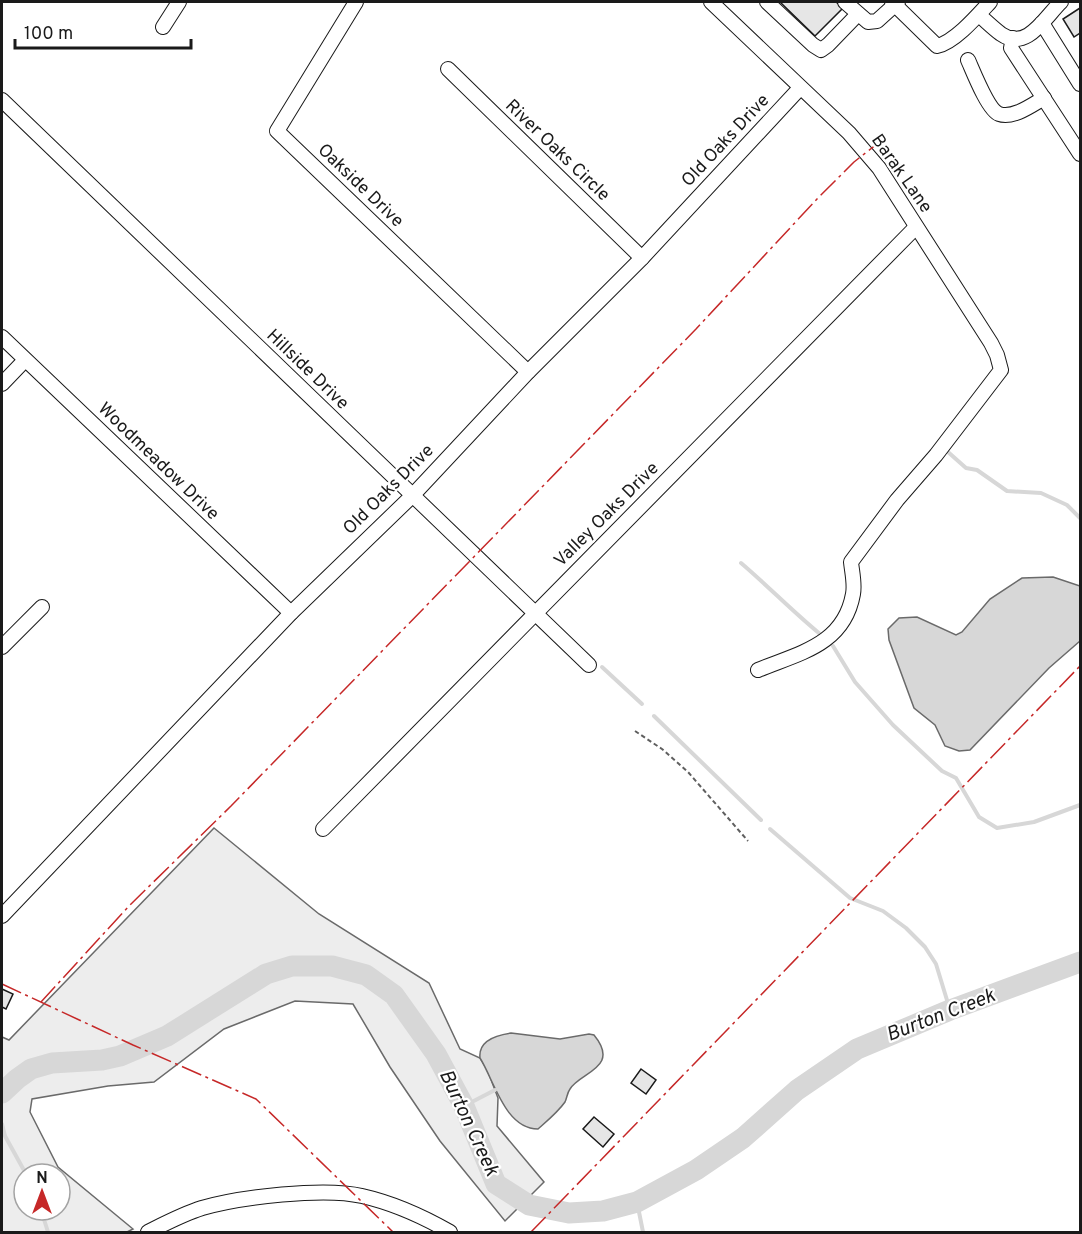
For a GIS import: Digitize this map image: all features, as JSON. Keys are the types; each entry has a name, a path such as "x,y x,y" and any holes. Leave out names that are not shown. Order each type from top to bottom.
{"street":[{"path":"163,27 178,2"},
{"name":"Oakside Drive","path":"356,2 277,131 528,372"},
{"name":"Barak Lane","path":"711,2 849,133 879,168 991,343 1001,370 936,455 897,500 851,562 854,592 845,620 822,643 758,670"},
{"path":"767,2 820,50 828,45 858,14"},
{"path":"844,2 868,22 877,21 895,3 937,46 949,41 979,15 990,2"},
{"path":"979,15 1003,36 1026,38 1035,32 1061,2"},
{"path":"1042,23 1080,81"},
{"path":"1013,38 1011,48 1080,154"},
{"path":"968,60 991,107 999,114 1013,114 1044,98"},
{"name":"River Oaks Circle","path":"448,69 642,258"},
{"name":"Old Oaks Drive","path":"4,907 291,613 412,496 528,372 642,258 800,88"},
{"name":"Hillside Drive","path":"2,100 589,665"},
{"name":"Valley Oaks Drive","path":"323,829 916,227"},
{"name":"Woodmeadow Drive","path":"2,337 291,613"},
{"path":"2,384 25,360"},
{"path":"2,647 42,607"},
{"path":"148,1233 186,1214 232,1202 272,1196 341,1193 388,1203 415,1213 450,1233"}],"path":[{"path":"635,731 662,749 688,772 748,841"}],"shaded area":[{"path":"1053,577 1080,586 1080,641 1049,668 970,750 959,751 945,746 935,725 914,708 889,640 888,629 899,618 917,617 956,635 962,632 990,599 1022,578"},
{"path":"214,828 319,914 429,983 460,1049 480,1058 487,1069 498,1098 497,1126 544,1182 505,1221 440,1141 390,1067 353,1004 295,1001 224,1029 154,1082 108,1086 32,1099 30,1112 55,1162 12,1162 12,1222 72,1222 72,1179 133,1229 127,1232 2,1232 2,1037 9,1040"},
{"path":"511,1033 560,1039 589,1034 594,1035 601,1046 603,1055 601,1062 575,1083 562,1106 538,1129 527,1127 509,1112 480,1058 480,1052 485,1043 500,1035"}],"building":[{"path":"780,2 836,2 843,8 815,36"},
{"path":"1080,8 1080,33 1074,37 1063,19"},
{"path":"2,989 13,994 6,1009 2,1007"},
{"path":"641,1069 656,1080 646,1094 631,1083"},
{"path":"594,1117 614,1134 603,1147 583,1129"}],"waterway":[{"path":"948,452 966,468 977,470 1007,491 1041,493 1067,505 1080,518"},
{"path":"741,563 820,634"},
{"path":"833,646 855,682 893,725 942,771 956,778 979,817 997,828 1034,822 1080,805"},
{"path":"602,667 642,704"},
{"path":"654,716 761,820"},
{"path":"770,829 850,898 883,911 906,928 925,947 936,964 950,1010"},
{"name":"Burton Creek","path":"2,1093 31,1069 52,1063 102,1060 120,1056 167,1036 266,974 292,966 332,966 366,975 394,995 436,1054 464,1106 496,1184 529,1205 569,1213 603,1211 637,1202 696,1170 743,1138 797,1090 857,1049 950,1010 1080,962"},
{"path":"464,1106 495,1090"},
{"path":"2,1124 5,1136 19,1162"},
{"path":"637,1202 643,1232"},
{"path":"45,1222 48,1232"}],"power":[{"path":"41,1002 129,906 231,806 696,329 817,199 854,162 877,144"},
{"path":"531,1232 1080,666"},
{"path":"2,984 256,1099 393,1232"}]}
